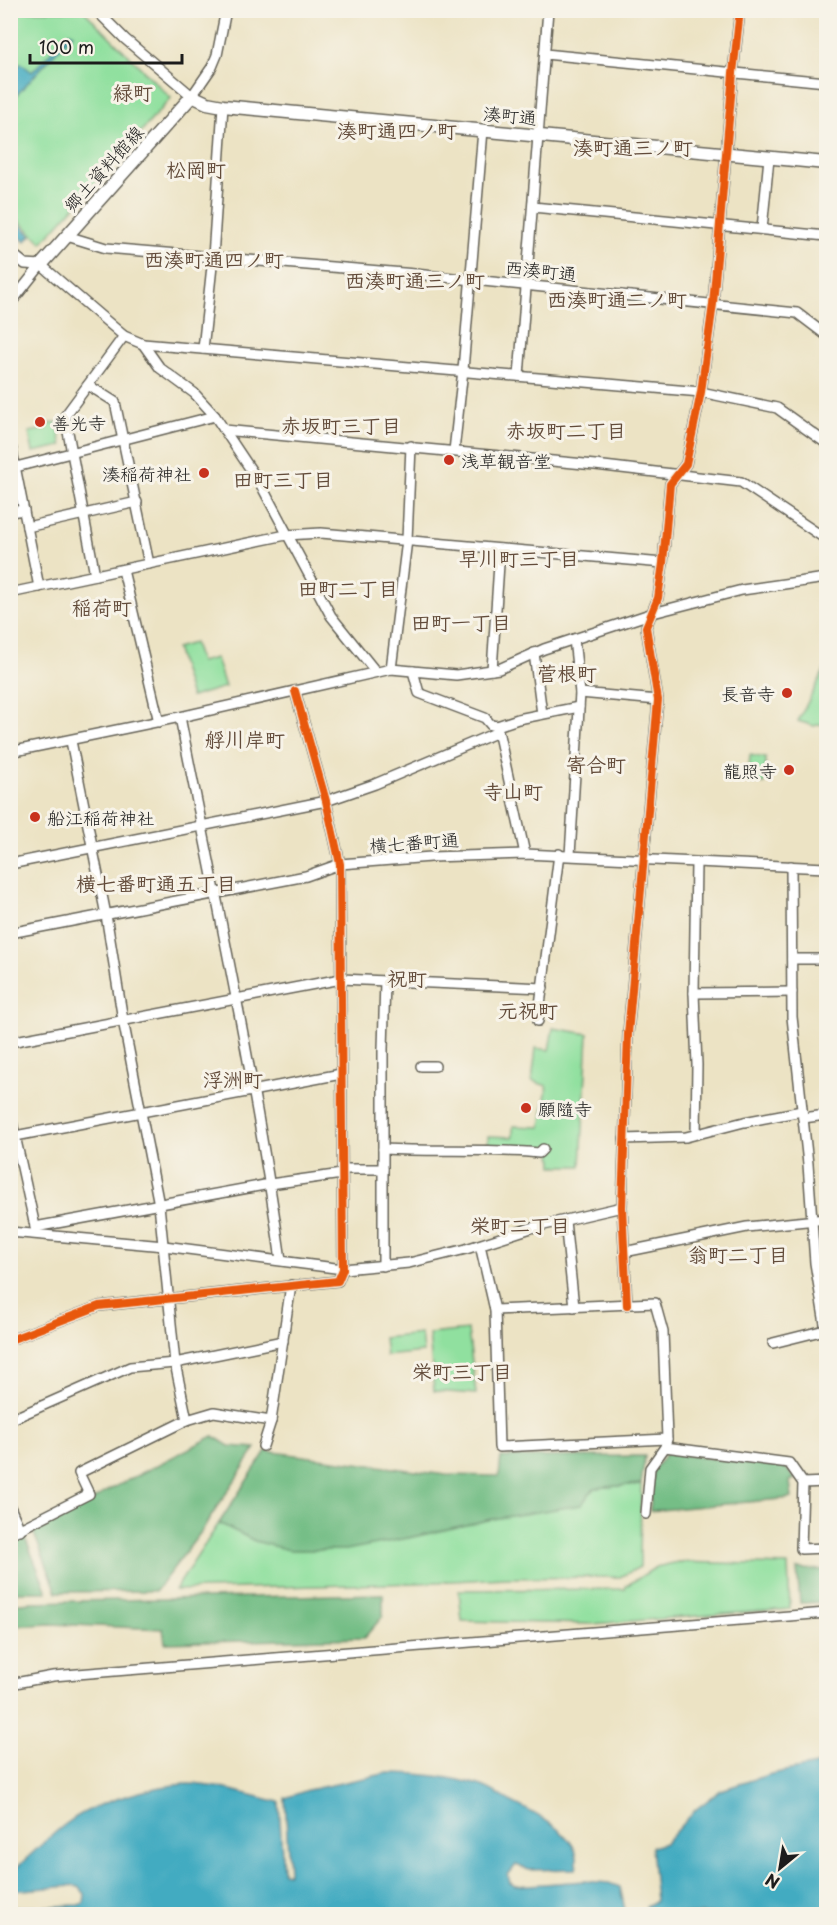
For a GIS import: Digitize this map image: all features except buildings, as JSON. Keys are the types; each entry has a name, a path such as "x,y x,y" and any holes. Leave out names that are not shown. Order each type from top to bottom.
{"main road":[{"name":"湊町通","path":"192,96 207,103 224,106 826,163"},
{"name":"郷土資料館線","path":"41,265 192,96"}],"street":[{"path":"96,10 125,39 192,96 212,67 217,55 226,10"},
{"path":"519,376 548,10"},
{"path":"627,1305 622,1207 628,1031 658,700 646,627 658,598 670,484 686,464 701,392 713,304 740,10"},
{"path":"545,54 826,82"},
{"path":"203,349 213,257 224,106"},
{"path":"454,451 483,130"},
{"path":"762,229 769,158"},
{"path":"533,207 826,236"},
{"name":"西湊町通","path":"67,236 106,248 471,279 797,313 826,335"},
{"path":"10,252 25,264 41,265 124,336 143,344 701,392 777,408 826,443"},
{"path":"10,304 41,265"},
{"path":"96,575 65,416 124,336"},
{"path":"143,344 160,368 194,393 225,430 261,485 330,616 376,672"},
{"path":"88,385 115,402 149,564"},
{"path":"16,467 215,416"},
{"path":"225,430 411,446 741,482 826,539"},
{"path":"11,444 39,587"},
{"path":"391,669 407,540 411,446"},
{"path":"27,527 137,502"},
{"path":"10,512 24,510"},
{"path":"10,593 286,535 321,532 663,563"},
{"path":"492,670 500,549"},
{"path":"123,570 159,722"},
{"path":"10,752 159,722 391,669 456,675 499,669 534,653 653,613 742,590 826,578"},
{"path":"570,855 580,693 574,639"},
{"path":"534,653 542,714"},
{"path":"413,671 419,693 484,718 498,729 525,854"},
{"path":"10,1340 99,1306 338,1281 343,1269 340,864 326,801 295,692"},
{"path":"580,693 658,700"},
{"path":"10,864 326,801 375,784 518,719 579,707"},
{"path":"180,717 270,1184 280,1260"},
{"path":"71,741 106,915 123,1020 159,1205 175,1364 187,1419"},
{"path":"538,1021 559,855"},
{"name":"横七番町通","path":"10,933 306,876 340,864 431,856 570,855 826,868"},
{"path":"696,863 694,993 697,1065 696,1134"},
{"path":"773,1343 826,1330 810,1221 808,1162 792,1017 791,866"},
{"path":"792,959 826,959"},
{"path":"10,1042 341,979 543,988"},
{"path":"383,1266 385,981"},
{"path":"694,993 792,992"},
{"path":"421,1066 435,1066"},
{"path":"13,1137 341,1074"},
{"path":"10,1113 13,1137 35,1230"},
{"path":"624,1139 686,1137 744,1122 802,1114 826,1115"},
{"path":"383,1149 539,1153 543,1149"},
{"path":"10,1232 35,1230 342,1171 383,1169"},
{"path":"35,1230 343,1269 409,1263 480,1245 531,1228 622,1207"},
{"path":"624,1252 747,1227 826,1219"},
{"path":"565,1221 574,1307"},
{"path":"480,1245 495,1310 499,1447 666,1443 789,1463 803,1483 801,1549 826,1548"},
{"path":"263,1446 270,1421 291,1285"},
{"path":"495,1310 655,1303 663,1332 666,1443 650,1468 646,1514"},
{"path":"10,1420 130,1367 175,1364 283,1341"},
{"path":"10,1507 15,1532 89,1494 79,1473 187,1419 214,1412 270,1421"},
{"path":"803,1483 826,1482"},
{"path":"10,1684 53,1676 826,1613"}],"green space":[{"path":"10,11 84,11 171,98 42,243 11,213"},
{"path":"57,422 62,446 33,452 29,432 46,429 45,425"},
{"path":"194,643 200,662 216,658 225,687 191,697 176,648"},
{"path":"826,667 826,723 814,726 798,721"},
{"path":"750,755 766,758 765,784 748,782"},
{"path":"553,1028 588,1034 581,1166 553,1166 552,1148 488,1147 488,1136 513,1137 513,1126 541,1127 547,1086 532,1081 536,1048 549,1050"},
{"path":"468,1330 476,1394 434,1391 429,1334"},
{"path":"421,1334 423,1352 386,1356 384,1338"},
{"path":"213,1436 229,1446 256,1448 201,1532 156,1591 57,1592 33,1531"},
{"path":"266,1451 446,1475 499,1476 501,1457 645,1456 641,1484 594,1488 581,1505 492,1519 346,1550 289,1550 255,1541 219,1523"},
{"path":"667,1453 785,1467 795,1479 790,1481 792,1498 650,1511 653,1470"},
{"path":"641,1484 640,1567 620,1577 505,1578 419,1583 175,1590 219,1523 255,1541 408,1538 492,1519 594,1488"},
{"path":"24,1535 47,1592 11,1592 11,1540"},
{"path":"678,1562 788,1565 790,1609 592,1624 462,1621 459,1590 625,1589 626,1586 656,1567"},
{"path":"797,1569 826,1570 826,1602 800,1603"},
{"path":"383,1594 383,1616 364,1638 165,1643 163,1629 51,1624 11,1626 11,1604 31,1602"}],"water":[{"path":"70,32 73,34 11,101 11,75 21,63 32,72"},
{"path":"10,216 31,235 25,242 11,228"},
{"path":"826,1763 826,1914 647,1914 646,1906 656,1901 651,1847 665,1843 695,1810 721,1790 771,1774"},
{"path":"388,1773 434,1776 479,1785 545,1820 566,1837 573,1847 577,1857 576,1869 529,1870 516,1865 508,1875 510,1883 515,1886 585,1881 609,1883 620,1887 626,1914 11,1914 11,1908 84,1903 85,1894 79,1887 73,1886 11,1891 11,1872 70,1821 110,1801 160,1788 188,1784 222,1788 279,1802 283,1872 289,1873 285,1798 308,1790"}],"cycle path":[{"path":"627,1305 622,1207 628,1034 658,700 646,627 658,598 670,484 686,464 701,392 713,304 740,10"},
{"path":"10,1340 99,1306 338,1281 343,1269 340,864 326,801 295,691"}],"place":[{"name":"善光寺","path":"40,422"},
{"name":"浅草観音堂","path":"449,460"},
{"name":"湊稲荷神社","path":"204,473"},
{"name":"長音寺","path":"787,693"},
{"name":"龍照寺","path":"789,770"},
{"name":"船江稲荷神社","path":"35,817"},
{"name":"願隨寺","path":"526,1108"}],"district":[{"name":"緑町","path":"133,92"},
{"name":"湊町通四ノ町","path":"397,130"},
{"name":"湊町通三ノ町","path":"633,147"},
{"name":"松岡町","path":"196,169"},
{"name":"西湊町通四ノ町","path":"214,259"},
{"name":"西湊町通三ノ町","path":"415,280"},
{"name":"西湊町通二ノ町","path":"617,299"},
{"name":"赤坂町三丁目","path":"341,425"},
{"name":"赤坂町二丁目","path":"566,430"},
{"name":"田町三丁目","path":"283,479"},
{"name":"早川町三丁目","path":"519,558"},
{"name":"田町二丁目","path":"348,588"},
{"name":"稲荷町","path":"102,607"},
{"name":"田町一丁目","path":"461,622"},
{"name":"菅根町","path":"567,673"},
{"name":"艀川岸町","path":"245,739"},
{"name":"寄合町","path":"596,764"},
{"name":"寺山町","path":"513,791"},
{"name":"横七番町通五丁目","path":"156,883"},
{"name":"祝町","path":"407,978"},
{"name":"元祝町","path":"528,1010"},
{"name":"浮洲町","path":"233,1079"},
{"name":"栄町二丁目","path":"520,1225"},
{"name":"翁町二丁目","path":"738,1254"},
{"name":"栄町三丁目","path":"462,1371"}]}
